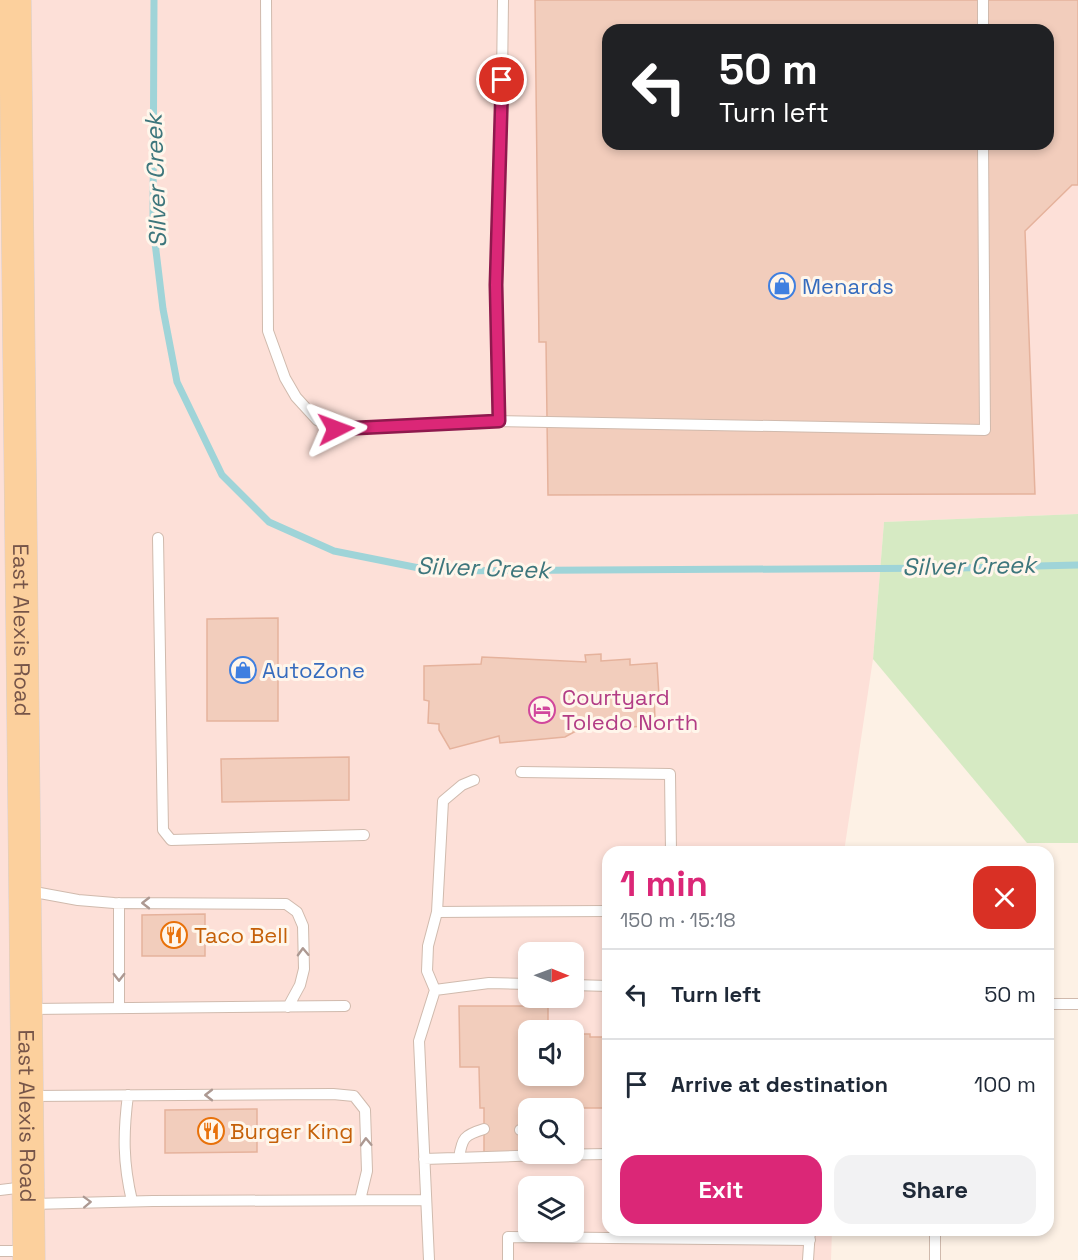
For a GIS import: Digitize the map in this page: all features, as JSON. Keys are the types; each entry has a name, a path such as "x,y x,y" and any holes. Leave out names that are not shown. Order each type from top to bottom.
{"main road":[{"name":"East Alexis Road","path":"15,0 27,1009 27,1096 19,1194 20,1254"}],"lane":[{"path":"266,0 268,331 285,378 296,397 317,420 336,429 499,421 985,430 983,150"},
{"path":"499,421 496,285 503,0"},
{"path":"983,0 983,24"},
{"path":"158,538 163,830 171,840 364,835"},
{"path":"521,772 670,774 671,846"},
{"path":"429,1260 419,1041 435,990 427,971 428,946 436,912 443,801 462,785 474,780"},
{"path":"26,891 78,900 119,903 286,904 297,912 303,926 304,969 300,985 288,1007"},
{"path":"119,903 119,1008"},
{"path":"436,912 602,911"},
{"path":"435,990 489,983 518,984"},
{"path":"584,985 602,986"},
{"path":"1054,1004 1078,1004"},
{"path":"27,1009 345,1006"},
{"path":"27,1096 333,1094 354,1096 365,1110 367,1171 360,1200"},
{"path":"128,1095 124,1128 126,1176 132,1201"},
{"path":"459,1158 462,1142 471,1133 483,1129"},
{"path":"584,1154 602,1154"},
{"path":"424,1159 518,1155"},
{"path":"19,1194 132,1201 426,1200"},
{"path":"508,1260 508,1237 659,1236"},
{"path":"808,1260 810,1236"},
{"path":"935,1236 935,1260"}],"shaded area":[{"path":"0,0 1078,0 1078,514 884,522 873,659 845,846 602,846 602,1236 832,1236 831,1260 0,1260"}],"green space":[{"path":"1078,514 1078,843 1027,843 873,659 884,522"}],"building":[{"name":"Menards","path":"535,0 1078,0 1078,185 1072,185 1025,231 1035,494 548,495 546,342 539,342"},
{"name":"AutoZone","path":"278,618 278,721 207,721 207,619"},
{"name":"Courtyard Toledo North","path":"601,654 601,661 630,659 630,665 657,663 659,696 654,696 655,719 645,719 646,726 614,728 614,723 587,725 565,737 500,743 499,736 450,749 439,730 439,724 428,723 429,701 424,700 424,666 481,664 482,657 586,662 585,655"},
{"path":"349,757 349,800 222,802 221,759"},
{"name":"Taco Bell","path":"205,914 205,956 142,956 142,915"},
{"path":"459,1006 548,1008 548,1020 518,1020 518,1086 584,1086 584,1034 590,1034 590,1037 602,1037 602,1108 584,1108 584,1098 518,1098 518,1152 484,1153 484,1108 480,1108 479,1067 460,1067"},
{"name":"Burger King","path":"257,1109 257,1152 165,1153 165,1110"}],"waterway":[{"name":"Silver Creek","path":"154,0 153,226 163,309 177,382 222,475 269,522 334,551 434,571 959,568 1078,565"}],"place":[{"name":"Menards","path":"782,286"},
{"name":"AutoZone","path":"243,670"},
{"name":"Courtyard Toledo North","path":"542,710"},
{"name":"Taco Bell","path":"174,935"},
{"name":"Burger King","path":"211,1131"}],"route":[{"path":"336,429 499,421 496,285 502,80"}]}
